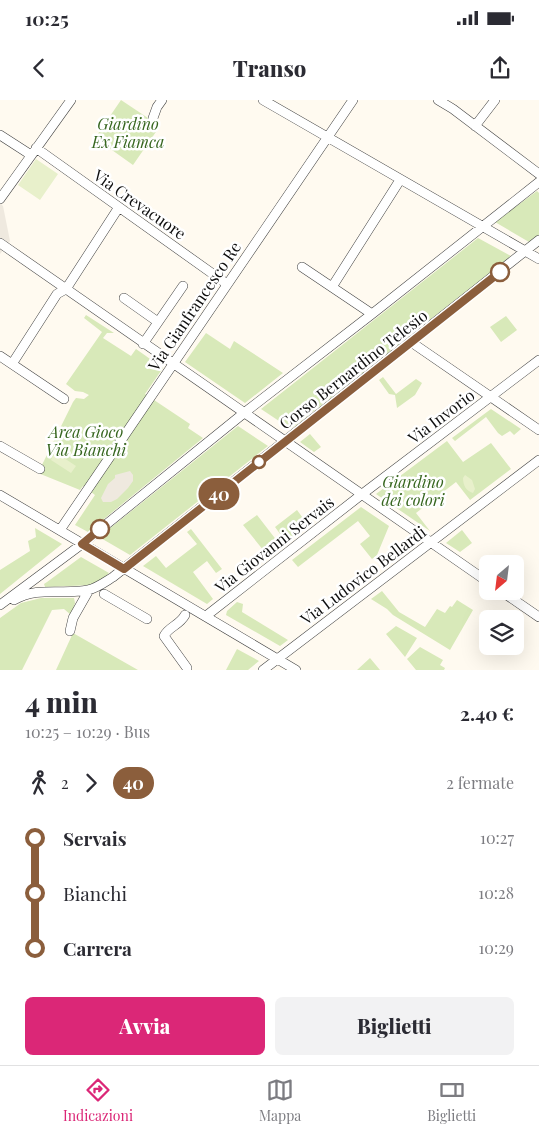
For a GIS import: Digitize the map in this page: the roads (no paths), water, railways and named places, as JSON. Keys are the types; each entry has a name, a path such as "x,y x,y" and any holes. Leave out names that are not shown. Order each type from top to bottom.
{"street":[{"path":"0,200 71,100"},
{"path":"154,118 157,107 162,100"},
{"path":"263,100 539,259"},
{"name":"Via Gianfrancesco Re","path":"60,530 353,100"},
{"path":"438,100 539,174"},
{"path":"475,126 495,100"},
{"name":"Via Crevacuore","path":"0,135 34,152 119,207 227,284"},
{"path":"332,287 400,180"},
{"name":"Corso Bernardino Telesio","path":"0,605 82,544 244,413 539,182"},
{"path":"12,364 57,294 66,290 119,207"},
{"name":"Corso Bernardino Telesio","path":"0,610 20,596 32,592 89,590 102,585 539,240"},
{"path":"0,243 479,576"},
{"name":"Corso Bernardino Telesio","path":"302,266 372,314"},
{"path":"143,344 183,286"},
{"path":"124,298 158,322"},
{"path":"411,342 539,430"},
{"path":"0,356 64,399"},
{"name":"Via Invorio","path":"361,495 539,360"},
{"path":"0,446 40,469"},
{"name":"Via Ludovico Bellardi","path":"278,659 539,460"},
{"path":"0,495 296,670"},
{"name":"Via Giovanni Servais","path":"206,616 361,495"},
{"path":"70,631 73,618 89,590"},
{"path":"104,594 147,619"},
{"path":"514,600 539,617"},
{"path":"185,615 182,621 165,633 164,636 187,668"},
{"path":"263,670 278,659"}],"park label":[{"name":"Giardino Ex Fiamca","path":"128,132"},
{"name":"Area Gioco Via Bianchi","path":"86,440"},
{"name":"Giardino dei colori","path":"413,490"}]}
